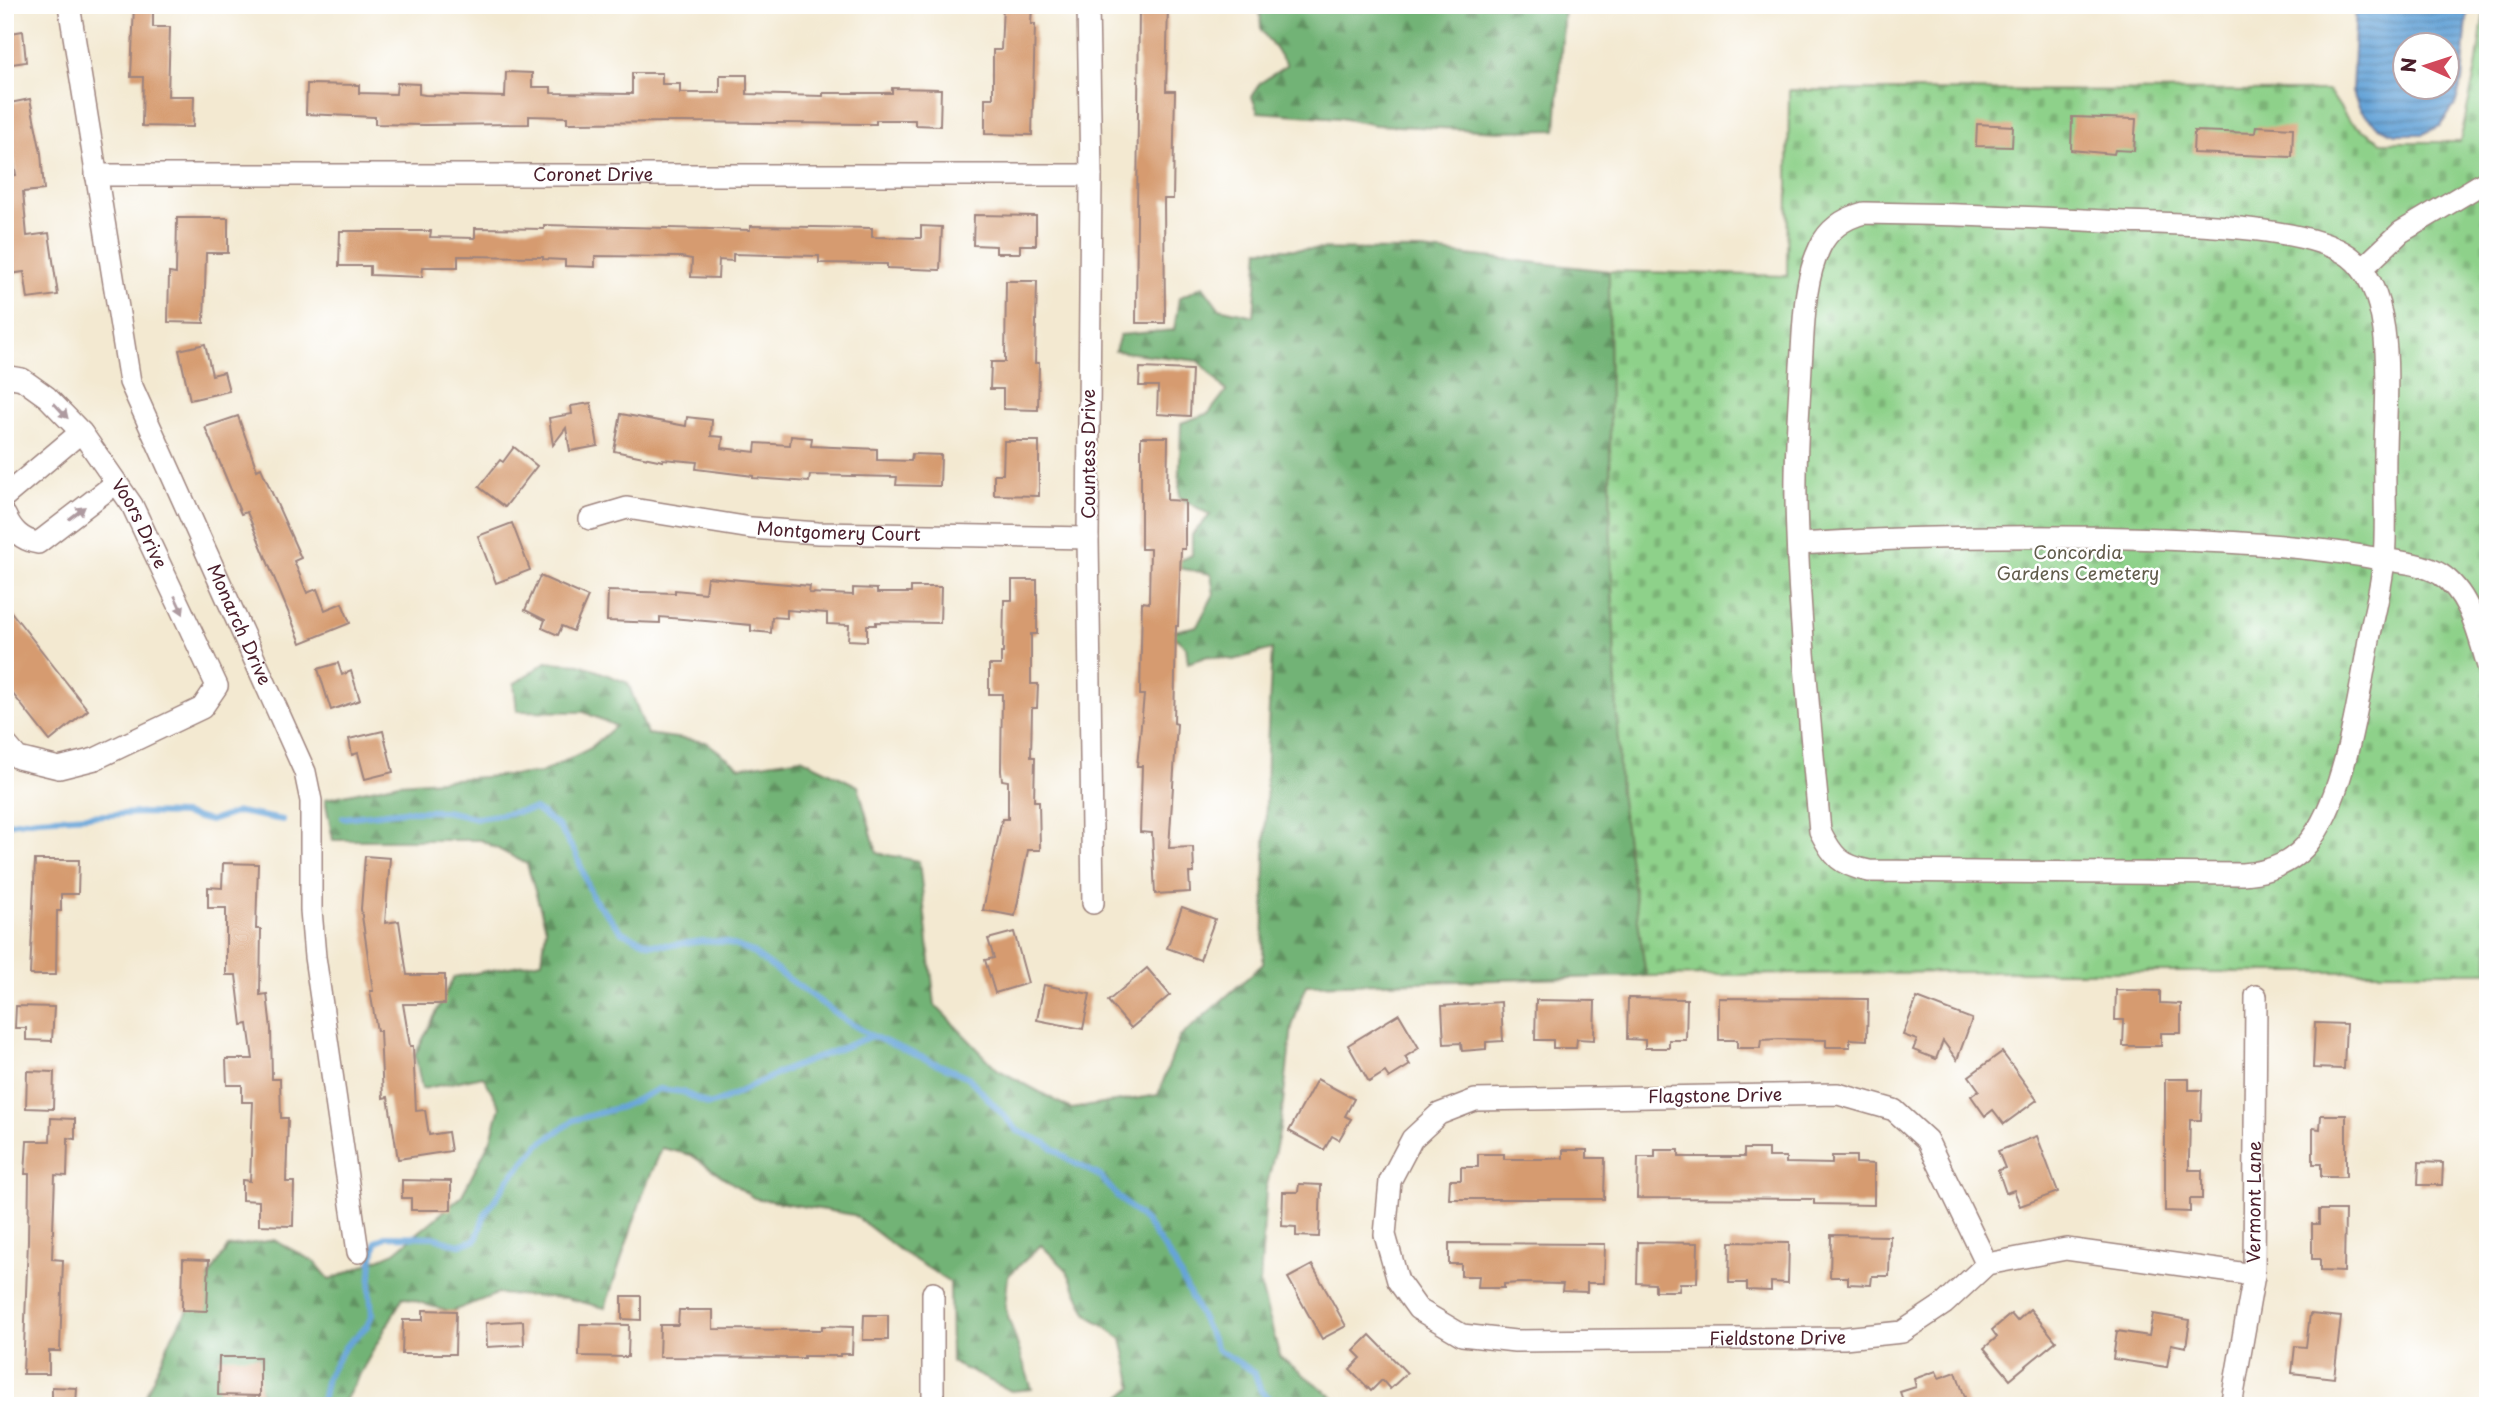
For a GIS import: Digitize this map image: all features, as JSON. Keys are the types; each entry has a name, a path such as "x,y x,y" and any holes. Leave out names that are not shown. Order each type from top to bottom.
{"street":[{"name":"Monarch Drive","path":"69,5 130,382 305,772 312,801 311,910 315,957 358,1252"},
{"name":"Countess Drive","path":"1088,5 1091,176 1088,538 1093,903"},
{"name":"Coronet Drive","path":"96,175 1091,176"},
{"path":"2362,269 2401,232 2488,180"},
{"path":"1864,213 2208,226 2280,234 2316,242 2348,255 2362,269 2379,307 2386,350 2384,560 2357,708 2340,774 2323,820 2303,849 2287,863 2272,870 2242,874 1868,871 1850,867 1838,860 1828,849 1820,831 1798,544 1796,464 1804,321 1811,268 1821,244 1833,229 1847,217 1864,213"},
{"name":"Voors Drive","path":"5,376 22,379 47,397 81,432 132,505 217,685 202,708 95,759 59,768 18,758 5,743"},
{"path":"81,432 6,501 10,526 26,541 38,543 116,483"},
{"name":"Montgomery Court","path":"590,519 627,508 751,528 818,533 1088,538"},
{"path":"1798,544 1963,536 2089,536 2227,542 2336,552 2421,566 2439,574 2453,586 2464,601 2476,626 2488,666"},
{"name":"Vermont Lane","path":"2231,1406 2254,1275 2256,996"},
{"name":"Flagstone Drive","path":"1390,1181 1412,1139 1439,1114 1475,1100 1838,1094 1894,1110 1927,1140 1987,1264"},
{"name":"Fieldstone Drive","path":"1390,1181 1385,1235 1398,1280 1418,1309 1462,1335 1528,1341 1844,1339 1902,1332 1944,1304 1987,1264"},
{"path":"1987,1264 2066,1249 2254,1275"},
{"path":"933,1293 933,1406"}],"green space":[{"path":"1260,5 1564,5 1556,130 1502,131 1376,125 1340,118 1258,112 1252,97 1259,84 1287,65 1261,30"},
{"name":"Concordia Gardens Cemetery","path":"2485,5 2488,5 2488,972 1960,972 1646,976 1620,792 1611,556 1609,271 1787,276 1789,90 2329,91 2349,121 2382,142 2460,142 2476,68"},
{"path":"1259,249 1422,250 1609,271 1611,556 1620,792 1646,976 1306,985 1292,1027 1280,1129 1266,1189 1260,1284 1280,1357 1345,1406 1110,1406 1133,1387 1122,1339 1088,1315 1066,1269 1041,1245 1008,1276 1005,1307 1032,1389 1011,1391 951,1362 950,1282 902,1252 854,1215 754,1198 691,1155 662,1148 645,1188 605,1308 566,1298 497,1294 450,1312 403,1297 342,1406 141,1406 173,1334 228,1247 274,1240 315,1262 330,1280 395,1252 461,1197 491,1139 500,1107 483,1076 422,1089 415,1055 454,977 542,961 546,928 527,864 481,840 333,840 325,799 399,783 541,773 589,749 616,726 584,712 517,711 514,684 546,662 580,664 628,683 647,734 706,742 740,767 801,758 858,786 877,853 919,861 935,1005 997,1069 1071,1109 1158,1095 1179,1038 1263,964 1267,746 1272,649 1234,660 1208,656 1188,663 1186,647 1169,632 1197,626 1214,594 1211,574 1168,566 1192,555 1192,535 1210,515 1179,497 1181,423 1209,413 1226,391 1199,361 1115,351 1120,335 1174,330 1179,298 1203,286 1219,308 1254,316"}],"water":[{"path":"2356,5 2468,5 2462,81 2462,32 2392,32 2392,102 2456,102 2440,126 2423,134 2395,134 2379,127 2361,111 2352,92"}],"building":[{"path":"134,5 153,5 153,27 170,27 168,96 194,96 193,127 142,126 143,77 131,77"},
{"path":"1003,5 1032,5 1031,24 1035,24 1032,135 985,134 985,98 993,98 993,50 1001,50"},
{"path":"1139,5 1168,5 1166,91 1175,91 1173,199 1164,199 1165,323 1136,323"},
{"path":"23,31 26,62 5,65 5,34"},
{"path":"506,72 532,73 532,87 551,87 551,93 632,94 632,73 662,73 662,84 680,84 680,93 720,93 720,75 747,75 747,94 823,96 823,93 892,93 892,88 941,89 940,126 915,125 915,120 876,120 876,124 567,123 567,117 529,116 529,124 425,125 375,124 375,117 306,114 307,84 359,85 359,93 396,94 397,83 419,84 419,94 425,95 505,97"},
{"path":"30,99 41,153 44,190 23,192 27,236 49,233 58,295 28,299 24,272 10,274 5,237 5,176 16,175 5,104"},
{"path":"2072,117 2136,119 2134,151 2115,150 2114,154 2071,150"},
{"path":"1977,124 2013,126 2012,147 1976,146"},
{"path":"2256,126 2293,128 2292,157 2193,153 2194,131 2255,133"},
{"path":"974,215 1036,216 1036,245 1020,245 1020,253 996,253 996,246 973,245"},
{"path":"177,218 228,218 228,253 206,253 204,323 168,322 169,273 176,274"},
{"path":"544,225 750,230 750,226 872,228 872,237 921,238 921,226 942,227 940,270 887,268 887,264 819,263 819,256 733,254 733,261 719,260 718,278 691,277 692,259 681,257 595,256 595,267 565,266 565,260 543,257 458,256 458,267 423,267 422,277 370,275 370,266 339,266 340,231 431,231 430,237 475,238 475,228 544,229"},
{"path":"1006,281 1037,281 1035,363 1039,363 1038,410 1003,409 1003,389 990,389 991,362 1005,362"},
{"path":"205,344 212,375 224,372 229,391 190,400 179,350"},
{"path":"1140,368 1192,370 1190,416 1157,414 1158,386 1139,386"},
{"path":"591,403 598,446 570,451 566,428 553,445 549,418 572,414 571,406"},
{"path":"621,414 686,426 687,417 712,420 711,436 723,437 722,448 755,452 756,443 790,445 791,436 812,438 811,446 877,449 877,460 911,461 912,454 941,455 940,486 896,485 897,477 810,475 809,482 753,478 696,469 697,462 663,461 614,451"},
{"path":"238,416 257,470 261,468 301,558 294,561 307,593 317,589 325,610 342,603 350,623 301,643 247,512 241,514 205,427"},
{"path":"1141,437 1168,437 1167,500 1185,501 1185,549 1181,549 1176,626 1174,723 1177,724 1169,848 1193,847 1194,873 1189,873 1190,892 1155,894 1152,833 1140,832 1142,766 1137,766 1144,695 1140,695 1142,602 1149,603 1150,549 1141,549"},
{"path":"1004,441 1039,441 1039,496 994,495 994,474 1003,474"},
{"path":"514,447 537,466 505,507 479,487"},
{"path":"512,523 530,570 496,583 478,536"},
{"path":"540,576 588,597 573,631 562,626 558,635 542,628 545,620 525,610"},
{"path":"707,577 810,586 809,593 853,595 853,588 877,589 877,593 911,593 911,587 941,587 940,623 876,622 876,625 867,625 867,641 848,640 849,625 827,624 827,613 787,610 787,618 772,617 771,633 751,631 751,625 660,617 660,623 607,621 608,591 675,593 675,590 705,593"},
{"path":"1012,580 1037,580 1037,634 1031,634 1031,684 1038,684 1037,708 1032,708 1031,757 1035,757 1034,801 1039,801 1040,850 1028,850 1015,916 983,910 1002,819 1008,819 1008,781 1002,780 1001,771 1002,694 989,694 989,665 1001,665 1004,600 1012,600"},
{"path":"5,604 88,710 50,741 5,684"},
{"path":"338,663 342,675 351,671 360,700 331,710 318,669"},
{"path":"383,731 393,772 365,779 358,753 352,755 349,739"},
{"path":"365,856 390,858 385,923 399,921 407,975 445,975 445,1004 403,1004 410,1046 413,1046 416,1111 425,1110 429,1135 448,1132 451,1151 398,1159 388,1097 383,1098 380,1031 377,1031 370,991 373,991 361,909"},
{"path":"35,860 79,860 78,894 61,894 61,911 57,911 56,975 30,975"},
{"path":"223,863 258,864 256,929 261,929 260,995 267,994 272,1079 280,1079 281,1118 288,1118 286,1182 294,1182 293,1226 259,1225 259,1201 242,1200 242,1180 250,1181 253,1102 242,1102 242,1085 227,1085 226,1059 253,1059 248,1024 242,1025 236,975 226,975 226,908 208,908 208,887 222,888"},
{"path":"1182,907 1215,919 1200,960 1167,948"},
{"path":"1014,932 1028,983 995,993 985,960 994,958 988,939"},
{"path":"1147,968 1170,995 1131,1028 1108,1001"},
{"path":"1044,985 1090,994 1083,1029 1037,1020"},
{"path":"2116,990 2160,991 2160,1003 2181,1004 2181,1033 2161,1033 2161,1046 2123,1046 2124,1020 2115,1020"},
{"path":"1628,998 1687,999 1686,1040 1669,1040 1669,1048 1645,1048 1645,1040 1627,1039"},
{"path":"1719,998 1868,999 1867,1040 1850,1039 1850,1047 1826,1047 1826,1040 1761,1040 1760,1048 1737,1048 1737,1040 1719,1040"},
{"path":"1917,998 1972,1019 1957,1060 1943,1041 1936,1059 1913,1050 1917,1040 1903,1035"},
{"path":"1536,1000 1595,1001 1594,1040 1577,1039 1576,1048 1553,1048 1553,1040 1535,1040"},
{"path":"1501,1002 1503,1041 1486,1042 1486,1049 1462,1051 1461,1043 1444,1044 1442,1006"},
{"path":"16,1006 54,1007 52,1041 26,1040 26,1028 15,1028"},
{"path":"1399,1014 1419,1048 1405,1057 1410,1065 1389,1078 1385,1072 1369,1082 1348,1045"},
{"path":"2315,1023 2346,1024 2344,1069 2313,1068"},
{"path":"2002,1052 2037,1100 2004,1124 1993,1110 1985,1116 1971,1096 1979,1090 1969,1076"},
{"path":"27,1071 54,1072 53,1109 26,1108"},
{"path":"1317,1079 1354,1099 1345,1116 1351,1119 1339,1140 1332,1136 1324,1150 1289,1131"},
{"path":"2165,1079 2189,1079 2189,1090 2202,1090 2201,1120 2190,1120 2189,1170 2202,1170 2202,1199 2190,1199 2190,1212 2165,1211"},
{"path":"2321,1115 2346,1115 2346,1177 2321,1177 2321,1164 2313,1164 2313,1128 2320,1129"},
{"path":"51,1118 75,1119 75,1139 68,1138 67,1176 55,1175 52,1259 63,1260 60,1351 49,1351 49,1374 23,1374 28,1241 29,1174 25,1174 27,1141 50,1141"},
{"path":"2037,1136 2058,1192 2020,1206 2014,1190 2006,1193 1998,1170 2005,1168 1998,1151"},
{"path":"1744,1149 1768,1149 1768,1157 1786,1157 1786,1163 1832,1164 1832,1156 1856,1156 1856,1163 1874,1164 1874,1205 1814,1204 1814,1199 1637,1198 1638,1157 1655,1157 1655,1150 1679,1150 1679,1157 1744,1157"},
{"path":"1563,1150 1587,1150 1587,1158 1605,1158 1604,1199 1449,1199 1450,1180 1461,1180 1461,1167 1478,1167 1478,1154 1504,1154 1504,1159 1546,1159 1563,1158"},
{"path":"2419,1162 2443,1163 2442,1185 2418,1185"},
{"path":"402,1180 451,1181 451,1210 411,1210 411,1198 402,1198"},
{"path":"1299,1184 1321,1185 1319,1237 1296,1236 1296,1227 1282,1226 1283,1192 1298,1192"},
{"path":"2319,1210 2345,1210 2344,1272 2320,1271 2320,1259 2312,1259 2312,1224 2319,1224"},
{"path":"1831,1235 1890,1236 1889,1276 1872,1276 1871,1285 1848,1284 1848,1277 1830,1277"},
{"path":"1638,1242 1698,1243 1697,1283 1680,1283 1679,1291 1655,1291 1655,1284 1637,1283"},
{"path":"1730,1242 1789,1243 1788,1283 1771,1282 1771,1291 1747,1290 1747,1283 1729,1283"},
{"path":"1449,1243 1605,1244 1604,1283 1587,1283 1587,1292 1562,1291 1563,1284 1520,1283 1504,1284 1504,1288 1478,1288 1479,1276 1461,1276 1461,1264 1449,1264"},
{"path":"183,1259 209,1260 207,1311 182,1310"},
{"path":"1312,1265 1346,1326 1322,1339 1288,1278"},
{"path":"622,1296 641,1296 641,1320 622,1319"},
{"path":"2030,1309 2056,1341 2010,1379 1984,1348 1997,1337 1992,1330 2011,1314 2017,1321"},
{"path":"423,1310 456,1311 455,1354 402,1354 403,1320 423,1320"},
{"path":"679,1310 713,1310 713,1329 822,1330 822,1326 853,1327 852,1354 804,1358 659,1357 660,1325 678,1325"},
{"path":"2153,1314 2190,1320 2186,1347 2171,1344 2167,1367 2113,1359 2117,1331 2149,1336"},
{"path":"2310,1314 2341,1317 2334,1378 2292,1373 2295,1346 2306,1347"},
{"path":"864,1315 888,1315 888,1340 863,1340"},
{"path":"523,1321 524,1345 487,1347 486,1323"},
{"path":"580,1324 629,1325 628,1357 579,1356"},
{"path":"1370,1335 1407,1373 1390,1389 1382,1380 1371,1391 1350,1369 1361,1358 1354,1351"},
{"path":"219,1357 260,1357 260,1396 218,1395"},
{"path":"1936,1371 1939,1378 1956,1372 1968,1406 1905,1406 1900,1392 1916,1387 1914,1379"},
{"path":"52,1387 77,1388 76,1406 52,1406"}],"waterway":[{"path":"343,818 404,811 445,811 478,818 535,809 558,826 576,854 593,898 622,932 650,944 725,942 750,951 845,1020 872,1036 968,1077 1018,1131 1046,1143 1069,1160 1100,1176 1118,1197 1145,1221 1173,1261 1217,1349 1254,1372 1261,1391 1277,1406"},
{"path":"5,824 37,819 140,813 182,814 210,821 238,812 283,820"},
{"path":"321,1406 327,1377 345,1347 367,1326 372,1315 370,1292 376,1242 387,1236 434,1237 458,1245 476,1240 485,1214 508,1180 540,1144 574,1120 621,1107 659,1089 683,1092 709,1105 783,1071 872,1036"}]}
